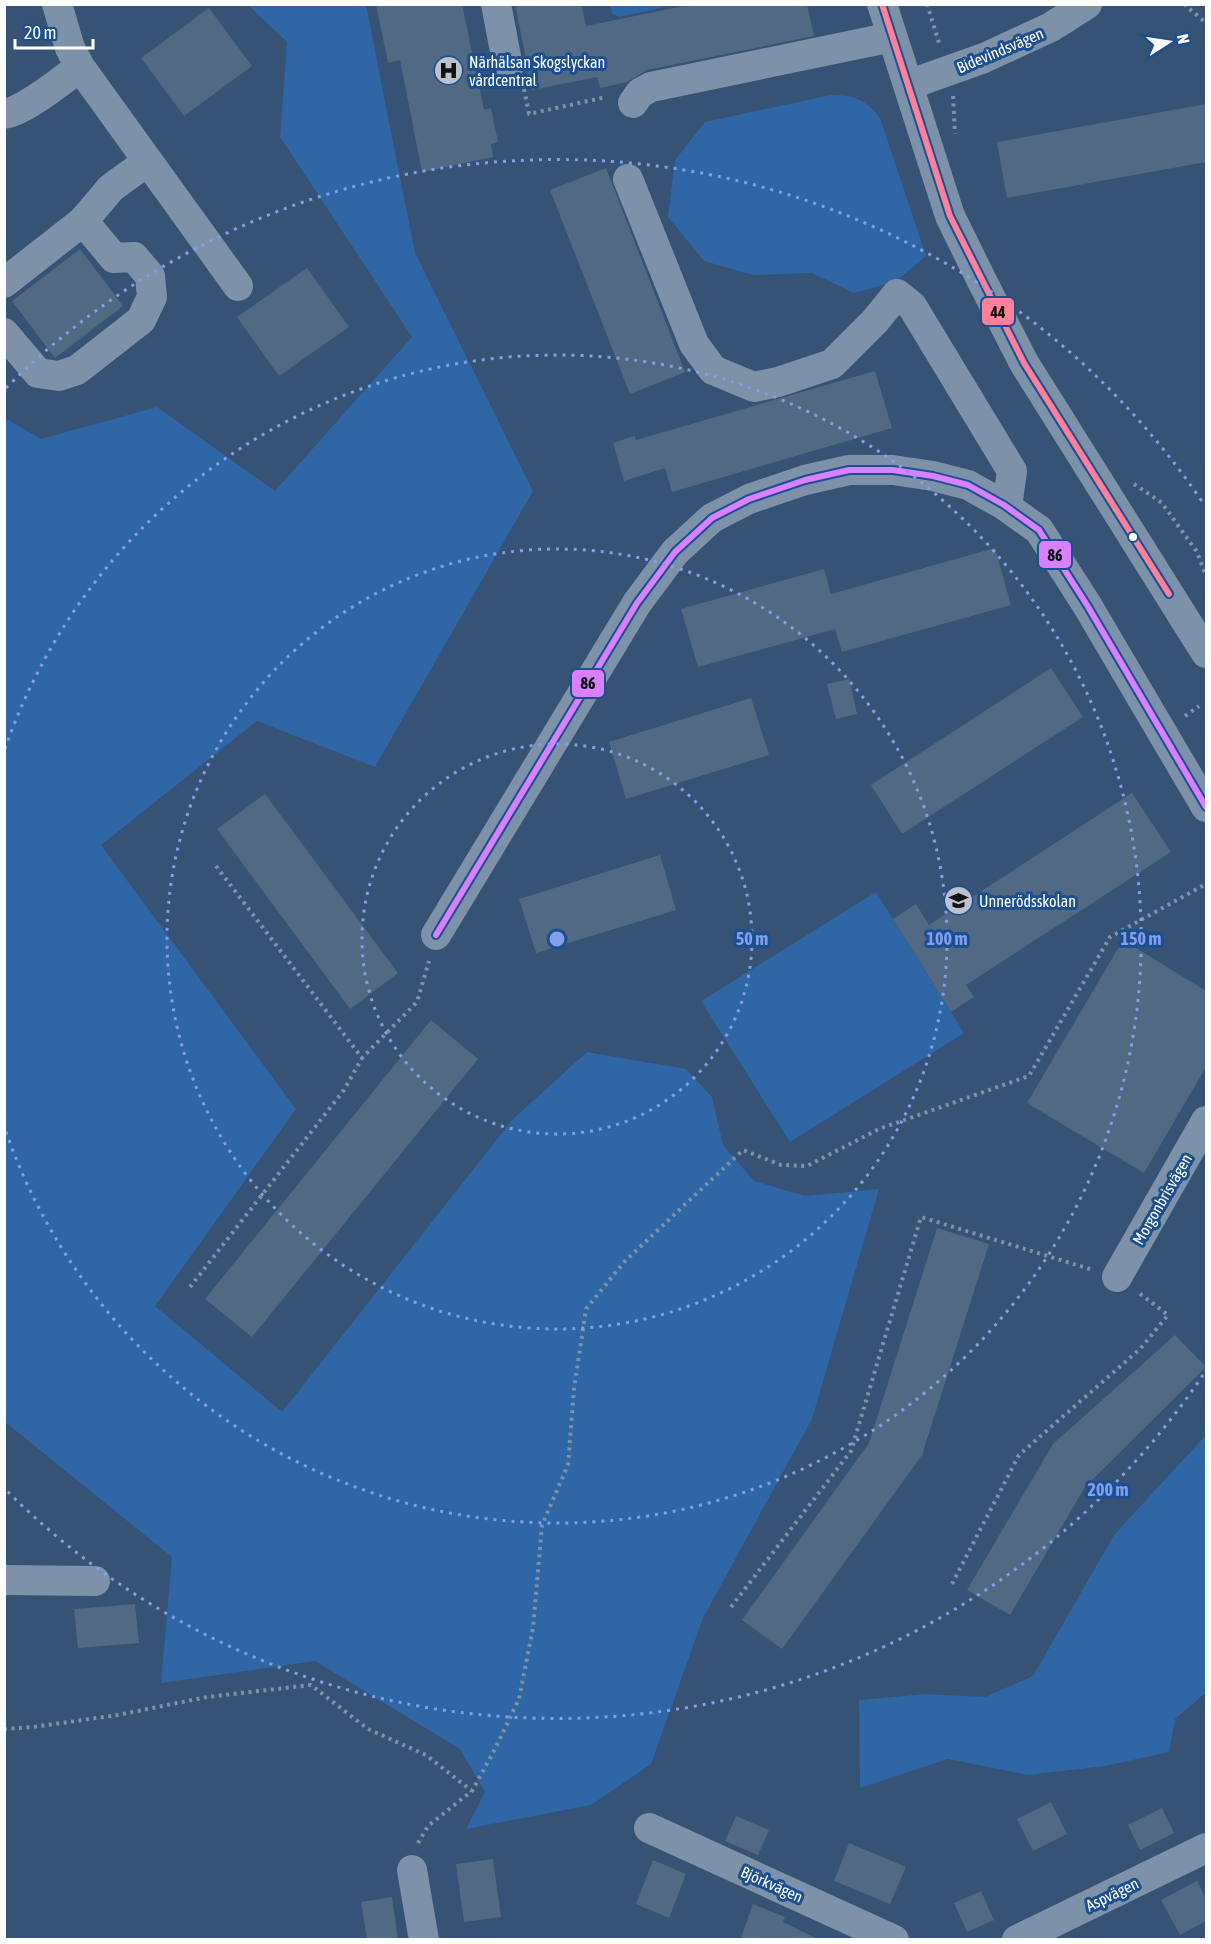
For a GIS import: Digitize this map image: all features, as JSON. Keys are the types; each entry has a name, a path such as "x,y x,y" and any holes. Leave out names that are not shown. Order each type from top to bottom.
{"street":[{"path":"57,4 70,48 80,67 238,285"},
{"path":"496,4 508,67"},
{"path":"882,4 950,216 1024,363 1206,653"},
{"name":"Bidevindsvägen","path":"908,85 984,58 1051,27 1087,4"},
{"path":"633,103 640,93 651,87 892,37"},
{"path":"4,114 12,113 80,67"},
{"path":"4,283 83,221 111,188 148,161"},
{"path":"628,179 694,344 713,370 754,387 778,382 832,364 875,321 897,294 912,306 1012,471 1007,507"},
{"path":"4,333 38,373 59,376 77,370 141,320 152,297 150,276 134,257 114,258 83,221"},
{"path":"436,935 637,603 675,552 712,518 749,499 805,480 849,470 893,470 933,476 968,485 1007,507 1039,530 1087,605 1206,807"},
{"name":"Morgonbrisvägen","path":"1117,1277 1206,1121"},
{"path":"4,1580 95,1581"},
{"name":"Björkvägen","path":"649,1828 894,1940"},
{"name":"Aspvägen","path":"1017,1940 1206,1848"},
{"path":"412,1870 424,1940"}],"path":[{"path":"927,4 942,50 944,74 952,93 958,145"},
{"path":"1184,4 1206,23"},
{"path":"508,67 521,73 530,114 593,99"},
{"path":"1127,478 1162,503 1197,552 1206,572"},
{"path":"216,866 362,1058"},
{"path":"412,1870 414,1850 428,1826 472,1791 519,1699 533,1628 542,1525 568,1465 574,1389 586,1309 624,1262 743,1150 781,1165 807,1166 879,1129 1029,1076 1110,937 1206,885"},
{"path":"190,1287 344,1090 362,1058 417,1002 436,935"},
{"path":"731,1607 851,1451 921,1217 1117,1277 1168,1315 1140,1349 1019,1455 952,1584"},
{"path":"4,1729 118,1715 207,1696 311,1685 368,1729 426,1755 472,1791"}],"shaded area":[{"path":"666,4 660,8 619,17 612,13 610,5"},
{"path":"248,5 366,5 415,253 533,491 375,767 257,721 101,845 296,1109 155,1306 282,1412 513,1119 587,1052 686,1069 712,1097 723,1145 754,1181 805,1196 879,1189 812,1419 703,1618 651,1764 591,1805 466,1829 485,1792 460,1749 315,1661 161,1683 172,1557 5,1422 5,418 41,439 157,407 275,491 412,337 280,137 287,42"},
{"path":"831,95 858,99 869,106 880,118 926,256 895,282 854,293 812,273 753,275 704,261 668,217 675,160 705,122"},
{"path":"876,892 964,1033 790,1142 701,1001"},
{"path":"1206,1435 1206,1695 1203,1695 1175,1719 1169,1752 1105,1766 1028,1775 948,1759 860,1788 859,1700 926,1694 985,1697 1033,1676 1114,1535"}],"building":[{"path":"376,4 462,4 484,110 491,108 498,142 491,144 493,157 422,172 400,60 388,63"},
{"path":"515,4 581,4 586,26 693,4 807,4 814,36 647,70 627,82 600,88 597,77 532,90"},
{"path":"209,8 252,66 184,116 141,58"},
{"path":"1206,104 1206,162 1007,198 997,142"},
{"path":"606,168 685,372 630,394 550,190"},
{"path":"80,249 123,306 55,358 12,301"},
{"path":"307,268 349,327 279,376 237,317"},
{"path":"875,371 892,428 672,492 665,468 624,481 613,443 634,436 636,440"},
{"path":"995,548 1011,605 842,652 835,629 698,667 681,609 824,569 831,594"},
{"path":"1051,668 1083,717 902,834 871,785"},
{"path":"849,679 857,714 836,719 827,684"},
{"path":"751,698 769,755 626,799 609,742"},
{"path":"1132,793 1171,852 966,985 974,997 951,1012 893,919 916,904 929,925"},
{"path":"265,794 398,973 350,1009 217,829"},
{"path":"660,855 676,910 536,953 519,899"},
{"path":"1123,940 1206,991 1206,1067 1144,1173 1027,1103"},
{"path":"431,1020 478,1059 252,1337 205,1299"},
{"path":"937,1228 989,1244 922,1455 782,1649 742,1620 869,1443"},
{"path":"1175,1335 1206,1367 1085,1487 1010,1615 967,1590 1053,1444"},
{"path":"135,1604 139,1643 78,1648 74,1609"},
{"path":"1051,1802 1067,1834 1033,1851 1017,1819"},
{"path":"1162,1808 1174,1833 1140,1850 1128,1825"},
{"path":"736,1816 769,1830 758,1855 725,1841"},
{"path":"849,1843 906,1867 890,1904 834,1881"},
{"path":"493,1859 501,1917 464,1922 456,1864"},
{"path":"653,1860 686,1874 669,1918 636,1904"},
{"path":"1197,1881 1206,1899 1206,1921 1180,1935 1161,1900"},
{"path":"981,1891 994,1920 967,1932 954,1903"},
{"path":"392,1897 398,1940 367,1940 361,1902"},
{"path":"753,1904 785,1917 783,1922 820,1940 740,1940"}],"transit line":[{"name":"44","path":"882,4 950,216 1024,363 1169,594"},
{"name":"86","path":"436,935 637,603 675,552 712,518 749,499 805,480 849,470 893,470 933,476 968,485 1004,505 1039,530 1087,605 1206,807"}],"place":[{"name":"Närhälsan Skogslyckan vårdcentral","path":"448,71"},
{"name":"Unnerödsskolan","path":"958,901"}]}
